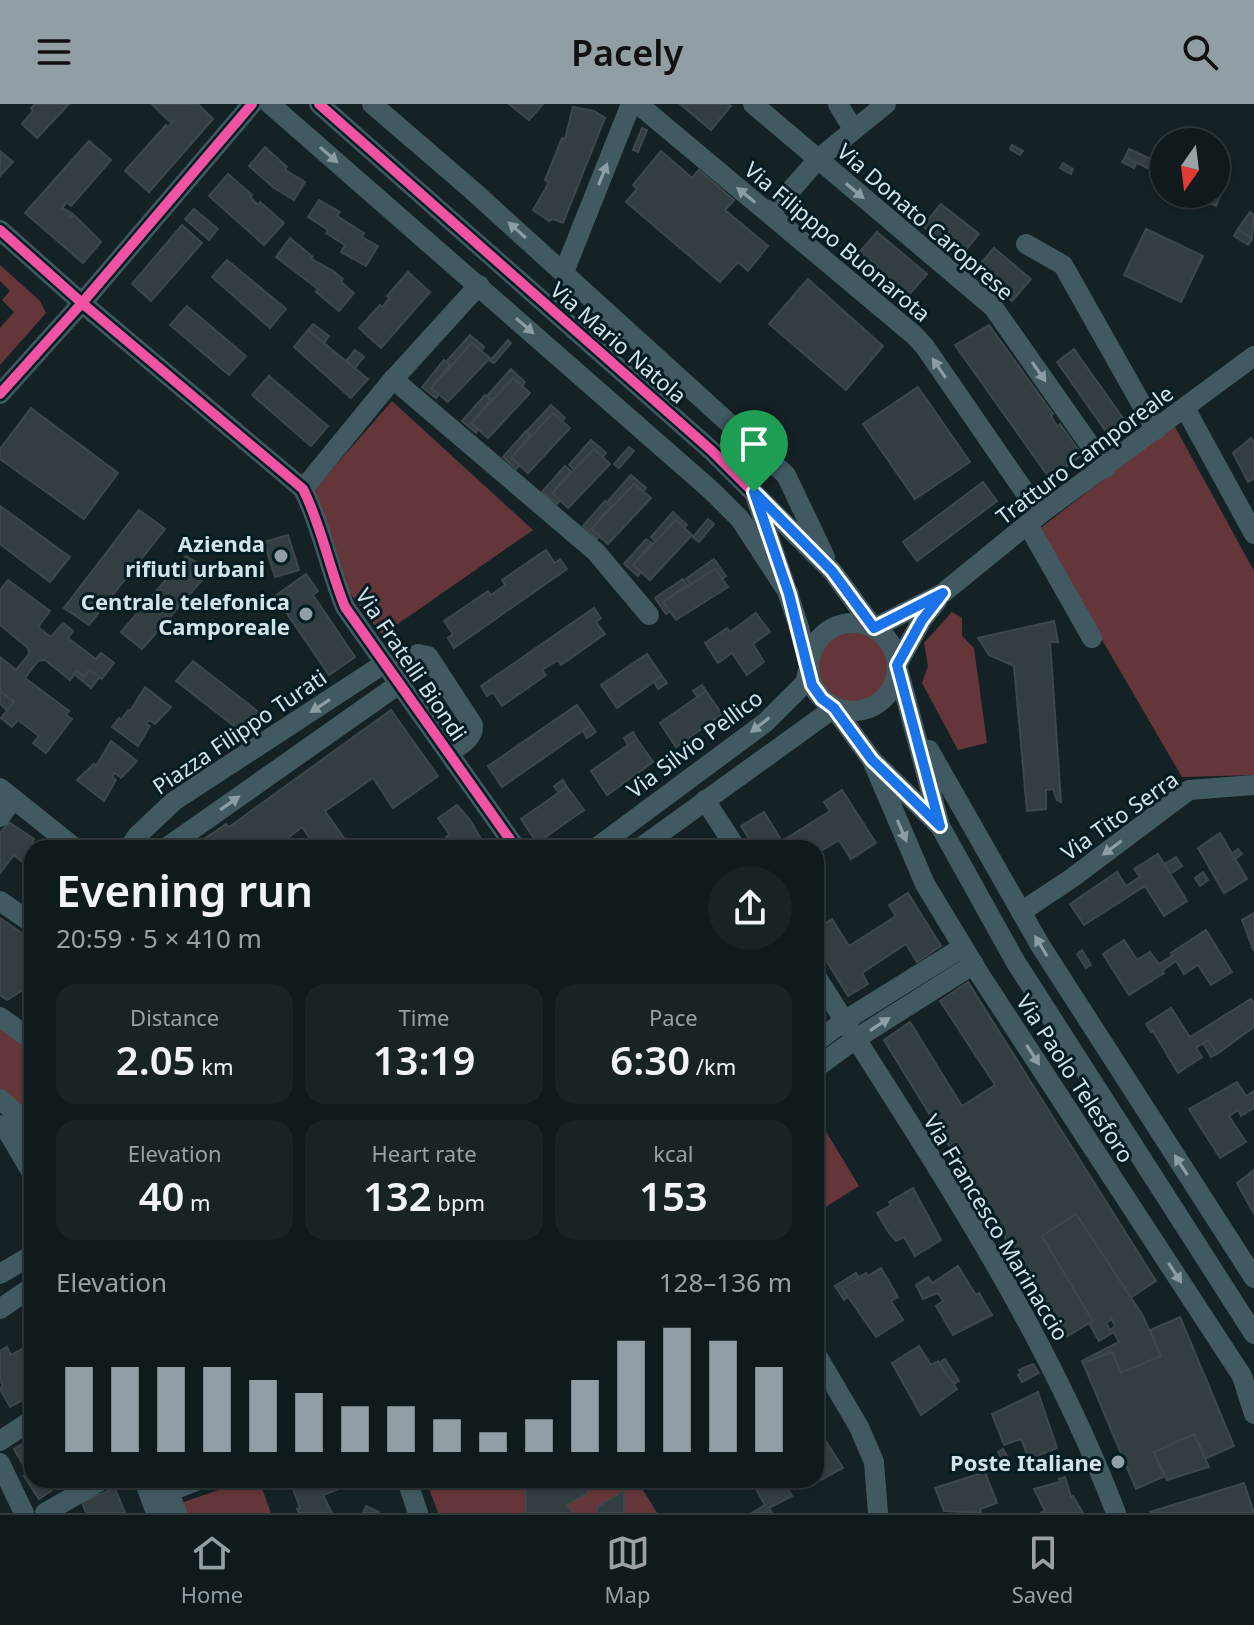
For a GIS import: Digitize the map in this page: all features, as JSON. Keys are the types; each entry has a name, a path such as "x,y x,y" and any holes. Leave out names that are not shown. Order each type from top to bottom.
{"street":[{"path":"0,394 252,104"},
{"name":"Via Mario Natola","path":"270,104 479,285 740,519 789,594"},
{"name":"Via Mario Natola","path":"319,104 712,451 832,571 874,628"},
{"name":"Via Mario Natola","path":"372,104 564,272 786,475 832,571"},
{"path":"564,272 631,104"},
{"name":"Via Filipppo Buonarota","path":"638,104 925,347 998,455 1092,638"},
{"name":"Via Donato Caroprese","path":"753,104 993,307 1106,468"},
{"path":"838,104 853,129"},
{"path":"770,214 818,159 886,104"},
{"name":"Via Fratelli Biondi","path":"0,230 303,489 318,518 345,607 510,840"},
{"path":"1026,244 1063,265 1156,430"},
{"path":"303,489 393,379 479,285"},
{"name":"Tratturo Camporeale","path":"874,628 943,593 1034,520 1254,356"},
{"path":"393,379 596,552 649,615"},
{"path":"1185,408 1254,534"},
{"name":"Via Mario Natola","path":"754,492 789,594 809,667"},
{"name":"Tratturo Camporeale","path":"897,665 922,620 943,593"},
{"path":"853,623 874,628 891,644 897,665 894,684 880,703 860,711 834,708 817,693 809,676 814,647 827,632 853,623"},
{"name":"Via Fratelli Biondi","path":"392,674 418,654 428,656 473,725 470,738 449,753"},
{"name":"Via Paolo Telesforo","path":"897,665 917,730 1040,945 1254,1278"},
{"name":"Via Silvio Pellico","path":"607,840 766,722 805,683 809,667"},
{"path":"176,840 392,674"},
{"name":"Piazza Filippo Turati","path":"134,840 174,801 392,674"},
{"path":"651,840 834,708"},
{"name":"Via Paolo Telesforo","path":"834,708 872,760 940,826"},
{"name":"Via Paolo Telesforo","path":"917,730 940,826 1015,961 1254,1334"},
{"name":"Via Paolo Telesforo","path":"872,760 925,884 968,956 1242,1376 1254,1414"},
{"name":"Via Tito Serra","path":"1021,912 1072,878 1189,790 1254,785"},
{"path":"0,817 7,794 65,840"},
{"path":"705,800 731,840"},
{"path":"0,901 24,918"},
{"path":"824,1036 844,1021 968,956"},
{"path":"824,1062 968,956"},
{"name":"Via Francesco Marinaccio","path":"824,989 962,1207 1046,1357 1092,1449 1116,1513"},
{"path":"0,1017 24,1034"},
{"path":"0,1099 24,1123"},
{"path":"0,1125 8,1132 24,1159"},
{"path":"0,1274 24,1260"},
{"path":"0,1309 24,1292"},
{"path":"824,1368 859,1427 874,1462 877,1504 863,1513"},
{"path":"0,1441 24,1425"},
{"path":"0,1463 24,1513"},
{"path":"45,1513 88,1488"},
{"path":"147,1488 156,1513"},
{"path":"167,1488 177,1513"},
{"path":"410,1488 418,1513"}],"shaded area":[{"path":"0,265 40,301 46,313 0,365 0,328 14,312 2,300 10,291 0,281"},
{"path":"392,401 533,530 382,635 347,589 313,491"},
{"path":"1174,425 1254,571 1254,775 1182,777 1038,530"},
{"path":"952,612 962,618 962,636 974,648 987,743 958,750 922,683 928,666 924,643"},
{"path":"855,628 869,631 881,639 889,651 892,665 889,679 881,691 869,699 855,702 841,699 829,691 821,679 818,665 821,651 829,639 841,631"},
{"path":"0,1023 24,1039 24,1116 0,1090"},
{"path":"824,1128 859,1186 824,1208"},
{"path":"224,1488 262,1488 271,1513 185,1513 181,1503"},
{"path":"429,1488 642,1488 657,1513 438,1513"}],"building":[{"path":"35,104 69,104 37,138 22,124"},
{"path":"152,104 198,104 213,119 149,192 125,171 173,121 169,121"},
{"path":"509,104 543,104 529,120"},
{"path":"680,104 728,104 731,106 711,130"},
{"path":"573,107 594,111 605,118 563,223 553,219 549,221 533,210 546,188 548,182 545,180 562,138 565,139"},
{"path":"642,128 647,130 638,152 633,150"},
{"path":"89,141 111,160 71,206 67,202 62,208 73,214 71,216 75,216 101,242 83,263 25,213"},
{"path":"1012,145 1023,151 1020,155 1010,149"},
{"path":"265,147 287,167 285,170 305,182 294,200 274,188 249,166"},
{"path":"1129,149 1150,161 1147,168 1125,157"},
{"path":"0,151 13,162 0,176"},
{"path":"661,151 692,178 699,170 734,200 725,210 768,246 748,271 738,262 720,282 626,202 637,189 633,185"},
{"path":"1125,157 1136,163 1134,168 1122,162"},
{"path":"1063,163 1073,169 1071,174 1060,168"},
{"path":"228,174 252,195 250,197 258,205 260,202 284,223 264,245 209,196"},
{"path":"319,200 340,212 337,216 378,246 366,266 341,252 345,245 308,217"},
{"path":"941,204 979,234 960,257 923,226"},
{"path":"194,209 218,229 209,240 185,219"},
{"path":"1250,212 1254,215 1252,239 1238,229"},
{"path":"182,225 202,243 151,301 132,284"},
{"path":"1146,229 1203,256 1181,302 1124,275"},
{"path":"1238,229 1252,239 1248,245 1234,236"},
{"path":"877,232 927,274 906,298 857,255"},
{"path":"290,238 313,257 311,259 343,279 341,282 354,293 339,311 316,292 318,289 276,257"},
{"path":"994,248 1031,279 1012,301 975,270"},
{"path":"227,260 286,309 270,328 212,277"},
{"path":"408,272 430,292 381,348 359,328 390,298 387,296"},
{"path":"808,279 883,346 846,390 769,324"},
{"path":"187,306 246,356 229,375 170,325"},
{"path":"313,324 329,336 324,343 308,330"},
{"path":"989,325 1053,414 1051,416 1057,426 1060,424 1082,455 1050,479 955,345"},
{"path":"308,330 368,379 351,398 294,347"},
{"path":"470,335 484,347 481,351 472,343 452,367 446,362"},
{"path":"508,340 511,343 494,363 490,361"},
{"path":"472,343 490,358 448,402 431,388"},
{"path":"1074,349 1125,421 1107,433 1057,362"},
{"path":"355,350 364,357 355,368 346,361"},
{"path":"444,360 450,365 431,388 439,394 436,398 422,387"},
{"path":"511,369 525,382 522,386 513,378 493,401 487,396"},
{"path":"269,376 328,426 311,446 252,395"},
{"path":"513,378 530,393 488,438 471,423"},
{"path":"918,387 970,462 915,499 863,424"},
{"path":"485,395 491,400 471,423 478,429 476,433 462,421"},
{"path":"551,405 565,418 562,421 553,413 533,437 527,431"},
{"path":"31,408 118,473 84,519 0,459 0,449"},
{"path":"553,413 570,428 528,473 511,458"},
{"path":"526,431 530,436 511,458 520,465 516,469 503,457"},
{"path":"1251,438 1254,442 1254,479 1248,482 1233,453"},
{"path":"591,440 606,453 603,457 594,449 575,470 569,465"},
{"path":"629,447 634,451 619,468 614,464"},
{"path":"594,449 610,464 568,508 552,493"},
{"path":"565,466 571,471 552,493 560,500 557,504 542,492"},
{"path":"631,475 646,488 643,492 634,484 614,506 608,501"},
{"path":"983,482 997,501 917,561 903,542"},
{"path":"634,484 651,498 608,544 591,529"},
{"path":"605,501 611,506 591,529 600,536 597,539 583,526"},
{"path":"0,506 70,557 50,582 0,544"},
{"path":"139,510 165,529 89,625 64,608"},
{"path":"673,512 687,525 684,528 676,520 656,542 651,537"},
{"path":"708,519 714,524 699,542 693,537"},
{"path":"676,520 692,535 650,580 633,565"},
{"name":"Azienda rifiuti urbani","path":"288,535 299,570 275,577 264,542"},
{"path":"646,539 652,543 633,565 641,572 638,576 624,564"},
{"path":"546,550 555,563 560,559 567,569 454,648 448,638 453,634 444,621 488,591 491,595 505,585 502,580"},
{"path":"186,556 210,571 142,649 121,632"},
{"path":"714,559 726,576 722,579 715,569 691,585 686,579"},
{"path":"715,569 728,587 676,620 663,602"},
{"name":"Centrale telefonica Camporeale","path":"306,574 318,591 313,595 355,657 329,675 275,596"},
{"path":"683,579 687,585 663,602 670,611 666,614 655,598"},
{"path":"8,580 50,611 38,627 51,637 63,623 73,631 68,638 96,659 101,653 114,663 102,679 89,670 84,677 77,671 70,680 45,660 38,661 25,678 69,711 66,715 72,719 46,753 33,743 39,736 18,720 12,727 1,718 14,702 0,691 0,657 16,670 29,654 28,648 0,625 0,590"},
{"path":"594,608 601,618 596,622 605,634 561,665 558,660 542,670 546,675 502,706 493,692 487,696 481,686"},
{"path":"756,613 770,632 753,644 764,662 747,675 732,653 718,663 705,643 727,628 730,632"},
{"path":"1054,621 1058,642 1050,642 1061,802 1053,789 1046,790 1046,809 1027,811 1014,666 989,655 978,638"},
{"path":"647,654 662,676 617,708 601,685"},
{"path":"193,661 265,717 247,736 176,681"},
{"path":"89,670 100,677 91,688 74,674 77,671 84,677"},
{"path":"662,676 667,683 658,689 654,682"},
{"path":"702,685 706,691 698,697 693,691"},
{"path":"145,687 171,707 155,724 149,720 146,724 150,726 138,746 112,727 130,711"},
{"path":"0,691 14,702 7,710 0,704"},
{"path":"706,691 722,714 676,747 660,723"},
{"path":"577,705 591,725 502,787 488,766"},
{"path":"391,710 438,776 393,808 373,778 325,811 345,840 311,840 302,827 285,840 203,840 226,824 229,827"},
{"path":"591,725 596,732 587,738 583,731"},
{"path":"633,732 637,739 628,745 624,738"},
{"path":"637,739 653,762 607,795 591,771"},
{"path":"111,741 137,761 121,778 115,773 112,777 116,780 104,801 77,780 94,764 96,766"},
{"path":"563,780 567,787 559,793 554,786"},
{"path":"567,787 584,810 541,840 535,840 521,819"},
{"path":"842,790 876,843 851,859 839,840 824,849 824,840 784,840 830,811 824,802"},
{"path":"457,805 482,840 448,840 446,837 450,835 438,818"},
{"path":"764,812 781,840 750,840 741,826"},
{"path":"9,822 34,839 24,840 24,863 14,855 0,873 0,833"},
{"path":"1220,833 1247,879 1224,893 1198,848"},
{"path":"1238,849 1242,854 1234,860 1231,854"},
{"path":"1158,854 1187,901 1164,916 1145,886 1084,925 1070,904 1117,872 1126,886 1140,877 1134,869"},
{"path":"1176,857 1182,866 1170,874 1164,864"},
{"path":"1203,872 1208,880 1200,886 1195,878"},
{"path":"908,893 941,946 917,962 906,944 862,973 868,984 848,996 824,957 824,924 832,919 849,946 896,916 889,905"},
{"path":"1254,913 1254,951 1242,920"},
{"path":"0,918 24,934 24,989 7,1000 0,995"},
{"path":"1206,930 1232,972 1211,985 1198,965 1184,974 1176,961 1162,971 1164,973 1129,995 1103,954 1124,940 1137,960 1150,952 1159,964"},
{"path":"1082,950 1091,965 1086,968 1077,954"},
{"path":"968,982 1156,1281 1130,1298 1076,1214 1042,1236 1093,1321 1066,1337 884,1040 910,1022 962,1106 995,1085 940,1001"},
{"path":"1251,999 1254,1004 1254,1027 1217,1054 1208,1040 1196,1048 1202,1057 1178,1073 1146,1024 1171,1008 1190,1037"},
{"path":"1208,1040 1217,1054 1211,1057 1203,1043"},
{"path":"1237,1082 1246,1096 1254,1091 1254,1108 1241,1116 1238,1110 1229,1116 1246,1142 1220,1158 1189,1109"},
{"path":"1254,1170 1254,1214 1237,1183"},
{"path":"913,1188 941,1240 915,1256 904,1237 896,1241 877,1213"},
{"path":"1076,1214 1143,1316 1161,1356 1121,1373 1112,1352 1083,1363 1119,1342 1114,1332 1099,1341 1089,1323 1093,1321 1042,1236","holes":["1110,1315 1115,1326 1110,1330 1106,1323 1111,1320"]},
{"path":"958,1266 992,1315 953,1335 936,1306 943,1301 938,1293 923,1299 916,1285 928,1277 932,1283"},
{"path":"881,1268 898,1297 891,1301 903,1320 876,1337 842,1288"},
{"path":"856,1273 859,1278 842,1288 848,1297 844,1300 835,1286"},
{"path":"1180,1317 1234,1446 1205,1459 1194,1434 1154,1452 1165,1476 1136,1489 1083,1363 1112,1352 1121,1373 1161,1356 1150,1330"},
{"path":"919,1346 931,1365 938,1361 957,1389 921,1415 892,1363"},
{"path":"7,1347 11,1355 24,1348 24,1399 10,1407 0,1389 3,1385 0,1381 0,1351"},
{"path":"945,1359 959,1381 954,1384 939,1363"},
{"path":"1033,1364 1039,1373 1022,1382 1019,1370"},
{"path":"1038,1392 1057,1448 1029,1459 1021,1439 1004,1445 992,1414"},
{"path":"1194,1434 1209,1467 1167,1480 1154,1452"},
{"path":"824,1438 843,1468 824,1478"},
{"path":"24,1443 24,1466 14,1449"},
{"path":"1003,1449 1010,1461 1004,1464 998,1452"},
{"path":"985,1472 997,1503 980,1509 981,1513 944,1511 935,1488"},
{"path":"1065,1477 1071,1497 1083,1513 1040,1513 1045,1511 1034,1489 1060,1482 1059,1479"},
{"path":"1244,1483 1254,1513 1150,1512"},
{"path":"32,1488 55,1488 39,1499"},
{"path":"115,1488 125,1513 86,1513 82,1502"},
{"path":"293,1488 341,1488 323,1495 332,1513 299,1513 297,1509 300,1508"},
{"path":"526,1488 587,1488 587,1493 567,1505 573,1513 526,1513"},
{"path":"755,1488 787,1488 792,1496 769,1508 772,1513 752,1513 765,1505"},
{"path":"624,1491 624,1513 597,1513 597,1507"},
{"path":"366,1506 379,1512 363,1513"}],"cycle path":[{"path":"0,394 252,104"},
{"path":"319,104 712,451 832,571 874,628"},
{"path":"0,230 303,489 345,607 510,840"}],"place":[{"name":"Azienda rifiuti urbani","path":"281,556"},
{"name":"Centrale telefonica Camporeale","path":"306,614"},
{"name":"Poste Italiane","path":"1118,1462"}],"route":[{"path":"754,492 832,571 874,628 943,593 922,620 897,665 917,730 940,826 872,760 834,708 822,699 812,685 789,594 754,492"}]}
